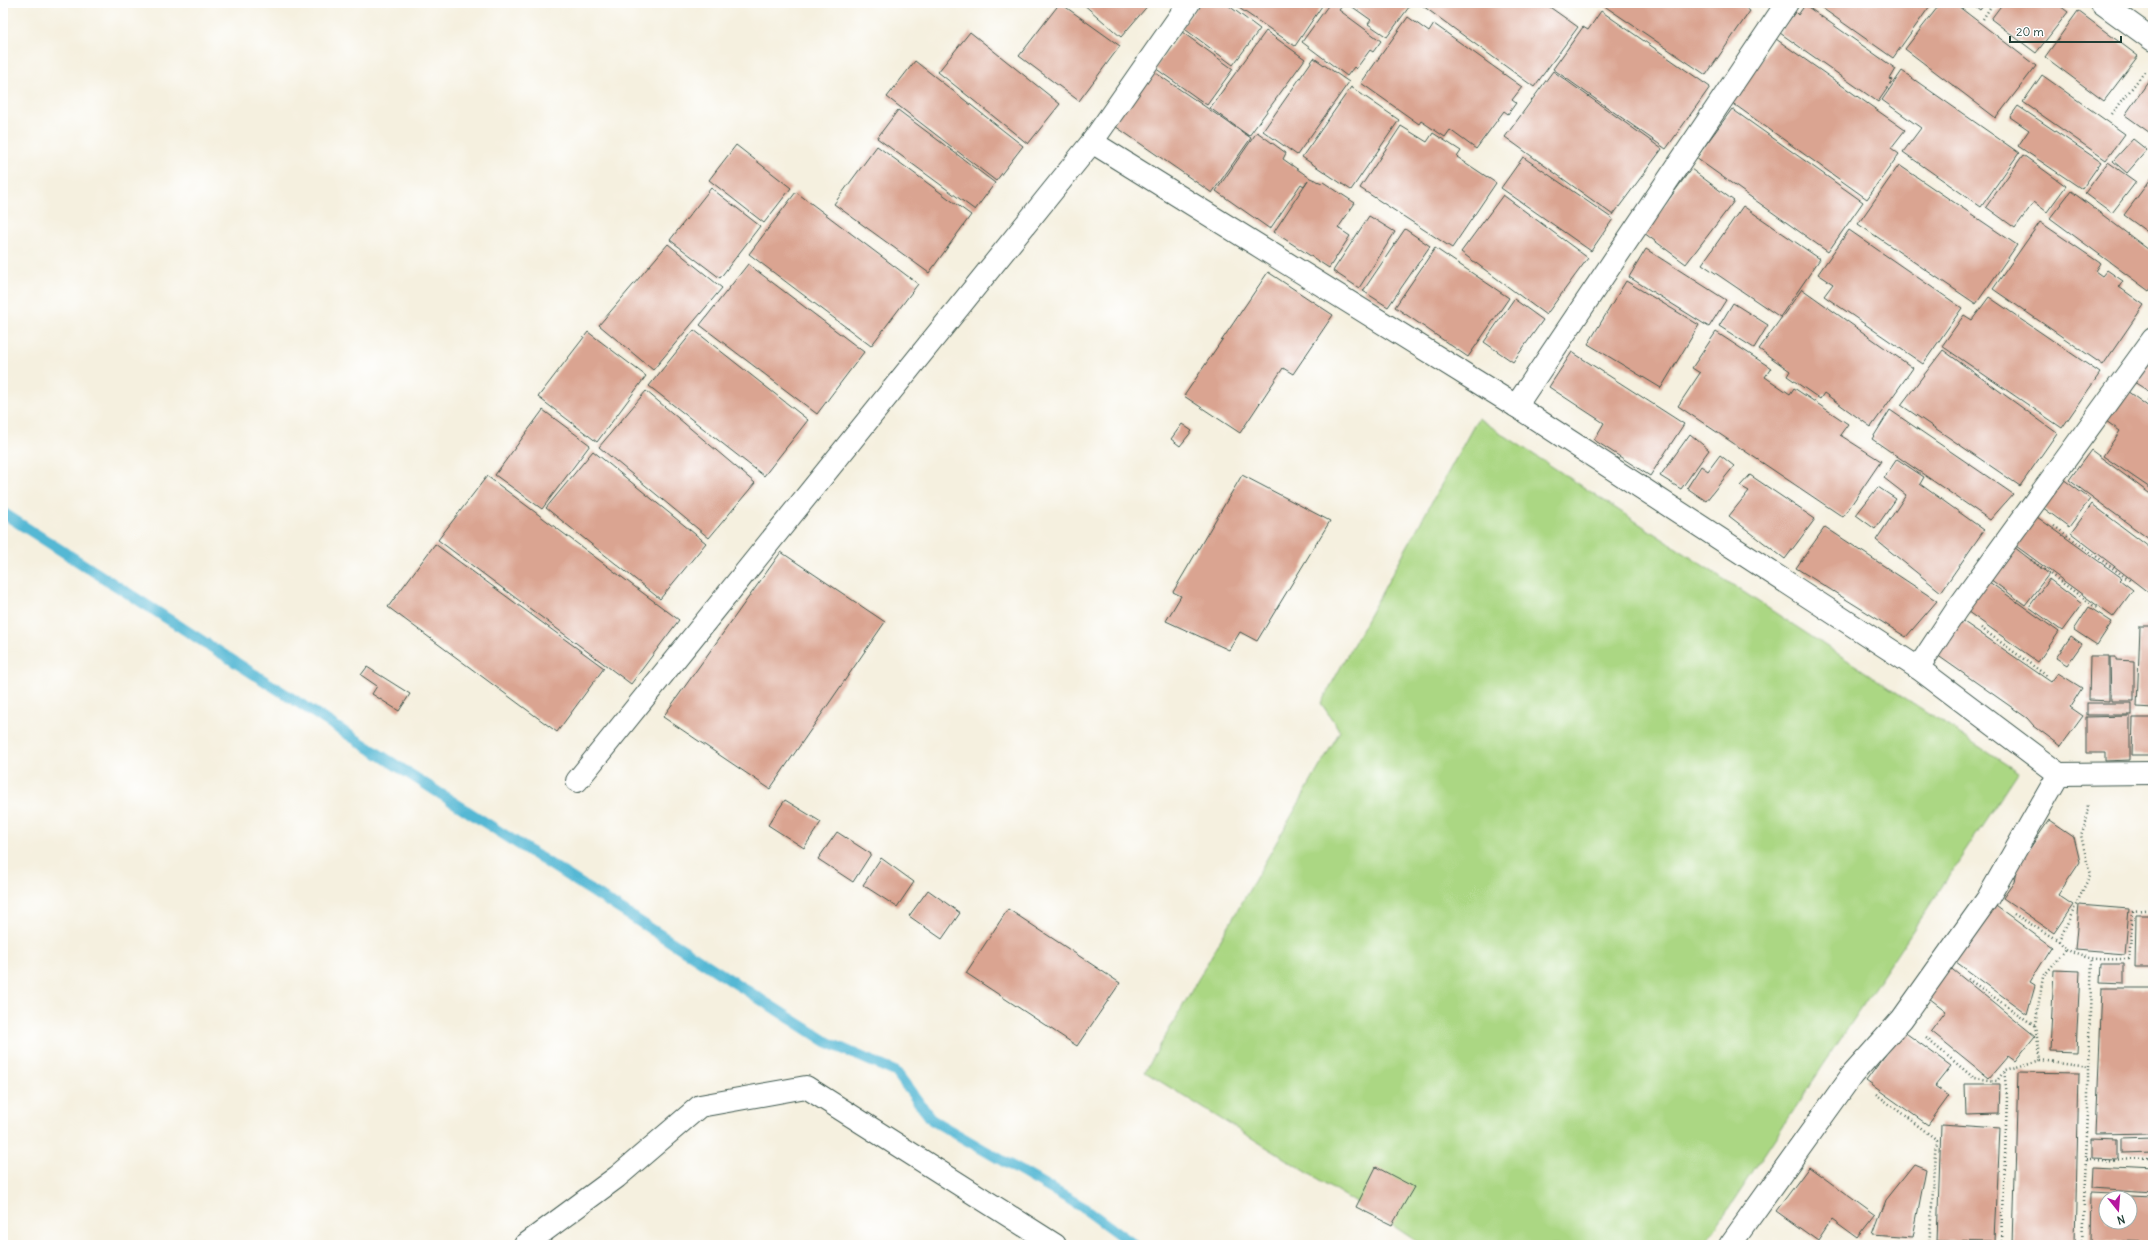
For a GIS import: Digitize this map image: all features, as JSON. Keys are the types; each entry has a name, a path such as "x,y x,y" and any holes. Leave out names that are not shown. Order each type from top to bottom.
{"street":[{"path":"576,781 1092,142 1189,3"},
{"path":"1516,406 1787,3"},
{"path":"2102,3 2153,40"},
{"path":"1092,142 1516,406 1918,668 2059,774 2153,773"},
{"path":"1918,668 1956,610 2153,339"},
{"path":"1730,1245 1852,1075 1902,1019 1988,898 2059,774"},
{"path":"525,1245 617,1177 700,1106 806,1087 1055,1245"}],"path":[{"path":"1983,19 1993,3"},
{"path":"2112,114 2148,68"},
{"path":"2030,509 2132,582"},
{"path":"2005,542 2098,609"},
{"path":"1956,610 2047,676"},
{"path":"2058,941 2090,875 2081,834 2086,822 2088,800 2059,774"},
{"path":"1988,898 2058,941 2066,949 2079,957 2092,959 2129,959 2133,911 2153,909"},
{"path":"2041,1060 2035,1026 2043,977 2066,949"},
{"path":"2082,1245 2088,1113 2088,1066 2092,959"},
{"path":"1943,962 2035,1026"},
{"path":"1902,1019 1950,1056 1974,1078 1997,1082 2004,1070 2041,1060 2088,1066"},
{"path":"2002,1245 2006,1096 2004,1070"},
{"path":"1852,1075 1937,1140 1929,1245"},
{"path":"2086,1159 2153,1160"}],"green space":[{"path":"1478,418 2018,772 1704,1245 1422,1245 1145,1072 1340,731 1321,703"}],"building":[{"path":"1060,3 1120,46 1079,101 1019,56"},
{"path":"1082,3 1150,3 1121,37"},
{"path":"1200,3 1225,3 1260,29 1233,65 1182,27"},
{"path":"1242,3 1324,3 1295,46 1239,8"},
{"path":"1330,3 1340,3 1343,5 1339,10 1381,41 1373,52 1370,50 1356,69 1354,67 1347,76 1302,42"},
{"path":"1347,3 1412,3 1387,37 1368,24 1371,20"},
{"path":"1426,3 1544,3 1578,27 1534,87 1423,6"},
{"path":"1600,3 1739,3 1750,11 1706,75"},
{"path":"1815,3 1932,3 1893,58"},
{"path":"1941,3 1954,3 2036,66 1996,118 1905,49"},
{"path":"1971,3 1985,3 1980,10"},
{"path":"2003,3 2056,3 2068,12 2036,53 1991,19"},
{"path":"1805,5 1896,69 1890,79 1893,80 1878,102 1780,33 1795,12 1798,15"},
{"path":"1601,11 1710,87 1666,149 1553,69 1583,27 1588,30"},
{"path":"2078,11 2138,56 2104,101 2045,57"},
{"path":"1408,17 1429,32 1434,24 1522,87 1512,100 1516,103 1508,114 1504,111 1476,149 1450,130 1445,137 1421,121 1419,124 1361,83"},
{"path":"1266,31 1305,59 1249,136 1210,108"},
{"path":"970,32 1060,104 1028,144 938,72"},
{"path":"1182,32 1233,69 1207,105 1155,68"},
{"path":"1776,39 1905,130 1891,148 1899,154 1867,199 1731,102"},
{"path":"1314,58 1349,82 1297,155 1263,131"},
{"path":"915,61 1023,146 996,181 887,97"},
{"path":"1150,69 1251,138 1212,193 1112,124"},
{"path":"1553,71 1662,149 1613,215 1505,137"},
{"path":"1902,71 2019,153 1981,207 1903,152 1921,128 1882,100"},
{"path":"2042,75 2125,134 2106,160 2023,102"},
{"path":"2153,75 2153,135 2125,115"},
{"path":"1351,87 1399,120 1351,190 1302,157"},
{"path":"2018,106 2101,162 2082,189 2018,146 2029,130 2010,117"},
{"path":"1732,109 1863,202 1828,252 1696,158"},
{"path":"898,110 995,183 975,210 877,138"},
{"path":"1401,126 1427,142 1433,133 1461,151 1457,157 1496,183 1452,248 1360,188"},
{"path":"1257,132 1286,153 1283,159 1310,178 1322,183 1323,182 1355,203 1338,228 1350,236 1329,268 1274,232 1308,180 1304,186 1301,184 1270,229 1216,191"},
{"path":"2133,139 2147,150 2127,173 2113,161"},
{"path":"736,145 791,188 764,223 709,180"},
{"path":"877,146 971,215 929,273 834,204"},
{"path":"2023,155 2066,186 2047,212 2034,202 2015,228 1986,207"},
{"path":"1523,157 1613,219 1591,251 1501,188"},
{"path":"2108,162 2136,182 2112,213 2085,193"},
{"path":"1899,165 2017,245 1976,304 1858,224"},
{"path":"1691,169 1734,201 1686,264 1644,233"},
{"path":"2153,176 2153,236 2124,215"},
{"path":"711,188 760,226 720,278 670,240"},
{"path":"2071,191 2153,253 2153,286 2149,291 2050,218"},
{"path":"796,192 918,284 871,346 749,254"},
{"path":"1503,195 1588,258 1546,315 1461,252"},
{"path":"1743,206 1820,259 1780,317 1702,264"},
{"path":"1369,216 1395,232 1359,288 1333,271"},
{"path":"2040,222 2100,263 2095,271 2102,276 2107,270 2123,281 2119,287 2144,305 2103,365 1993,289"},
{"path":"1405,229 1430,246 1388,307 1363,291"},
{"path":"1849,230 1962,308 1923,364 1824,296 1833,284 1818,274"},
{"path":"668,244 722,288 653,370 599,325"},
{"path":"1435,248 1509,298 1468,357 1395,307"},
{"path":"1646,249 1726,300 1709,327 1629,277"},
{"path":"748,264 864,352 817,414 700,325"},
{"path":"1268,272 1333,315 1293,374 1283,368 1240,433 1184,396"},
{"path":"1626,281 1699,325 1661,388 1588,344"},
{"path":"1802,289 1913,368 1871,427 1824,393 1820,399 1787,376 1790,371 1759,349"},
{"path":"1989,297 2100,373 2062,428 1942,346 1964,315 1972,320"},
{"path":"1514,299 1543,320 1513,362 1484,342"},
{"path":"1733,303 1768,325 1754,348 1719,326"},
{"path":"694,330 808,420 764,476 649,386"},
{"path":"588,332 646,376 597,442 538,397"},
{"path":"1716,332 1771,368 1765,377 1790,394 1794,388 1848,424 1840,435 1881,461 1843,517 1678,406 1700,373 1692,368"},
{"path":"1943,350 2057,433 2020,486 1901,405"},
{"path":"1572,352 1684,424 1650,476 1594,440 1604,423 1549,387"},
{"path":"2153,353 2153,394 2134,382"},
{"path":"646,391 755,483 709,538 599,447"},
{"path":"2127,391 2153,410 2153,490 2103,456 2120,431 2106,421"},
{"path":"543,410 590,445 542,509 495,475"},
{"path":"1890,410 2013,494 1990,520 1872,439"},
{"path":"1182,424 1192,431 1180,446 1171,439"},
{"path":"1690,434 1709,450 1681,489 1660,476"},
{"path":"2091,450 2153,496 2153,542 2069,480"},
{"path":"593,451 706,543 660,599 546,508"},
{"path":"1720,455 1734,466 1706,501 1687,488 1701,466 1708,471"},
{"path":"1897,459 1924,477 1920,484 1984,530 1941,592 1876,540 1906,495 1884,478"},
{"path":"1242,475 1330,521 1257,641 1240,632 1229,650 1166,621 1181,596 1173,592"},
{"path":"1750,475 1815,519 1785,559 1729,516 1749,491 1740,486"},
{"path":"487,476 679,620 631,684 438,540"},
{"path":"2063,479 2090,499 2069,527 2042,507"},
{"path":"1878,487 1896,499 1875,529 1856,515"},
{"path":"2092,504 2153,550 2153,596 2071,533"},
{"path":"2037,517 2122,578 2120,580 2133,590 2113,617 2016,546"},
{"path":"1825,527 1937,601 1906,637 1796,568"},
{"path":"435,544 604,668 557,732 388,607"},
{"path":"2014,547 2049,574 2025,605 1990,579"},
{"path":"781,552 885,622 770,789 663,717"},
{"path":"1985,579 2059,632 2038,662 1964,609"},
{"path":"2049,579 2082,604 2062,631 2029,607"},
{"path":"2089,607 2112,622 2097,645 2074,630"},
{"path":"1961,620 2051,682 2058,673 2082,688 2070,707 2083,716 2061,746 2034,726 2027,718 1937,655"},
{"path":"2140,626 2153,626 2153,708 2137,707"},
{"path":"2071,636 2082,644 2067,665 2056,658"},
{"path":"2090,656 2109,656 2109,701 2089,700"},
{"path":"2110,657 2116,657 2116,660 2134,661 2134,701 2111,701"},
{"path":"367,667 410,694 399,711 372,694 377,686 361,675"},
{"path":"2087,703 2132,703 2132,715 2087,715"},
{"path":"2130,716 2130,760 2105,761 2105,753 2086,753 2086,717"},
{"path":"2133,718 2153,718 2153,755 2132,755"},
{"path":"785,800 821,822 804,848 768,825"},
{"path":"2049,820 2074,837 2080,862 2058,895 2073,905 2054,933 2003,898 2014,882 2016,869"},
{"path":"837,832 871,854 853,882 818,859"},
{"path":"881,858 914,882 897,907 863,885"},
{"path":"928,890 960,913 942,939 909,916"},
{"path":"1993,904 2052,947 2030,982 2035,985 2027,1014 1952,959"},
{"path":"2079,905 2129,909 2125,954 2075,950"},
{"path":"1008,909 1120,983 1077,1046 966,973"},
{"path":"2136,915 2153,915 2153,967 2135,967"},
{"path":"2101,964 2124,964 2124,983 2100,982"},
{"path":"1948,966 2035,1036 2015,1061 2008,1056 1989,1078 1931,1031 1946,1011 1925,995"},
{"path":"2054,970 2080,971 2076,1052 2050,1051"},
{"path":"2102,988 2153,988 2153,1134 2096,1135"},
{"path":"1903,1031 1951,1066 1935,1086 1949,1096 1928,1125 1866,1081"},
{"path":"2018,1072 2079,1073 2075,1245 2013,1244"},
{"path":"1965,1084 2000,1084 1999,1114 1966,1115"},
{"path":"1941,1124 2000,1128 1995,1242 1937,1241"},
{"path":"2153,1138 2153,1152 2122,1153 2122,1139"},
{"path":"2092,1139 2118,1140 2118,1158 2092,1157"},
{"path":"1914,1164 1926,1169 1913,1237 1873,1234 1886,1199"},
{"path":"1376,1167 1414,1187 1392,1225 1356,1207"},
{"path":"1809,1167 1876,1216 1858,1239 1832,1220 1818,1241 1776,1211"},
{"path":"2093,1167 2153,1170 2153,1192 2092,1188"},
{"path":"2091,1193 2098,1193 2098,1230 2138,1230 2138,1195 2153,1196 2152,1243 2090,1241"}],"waterway":[{"path":"3,513 827,1042 896,1072 932,1120 1081,1206 1134,1245"}]}
